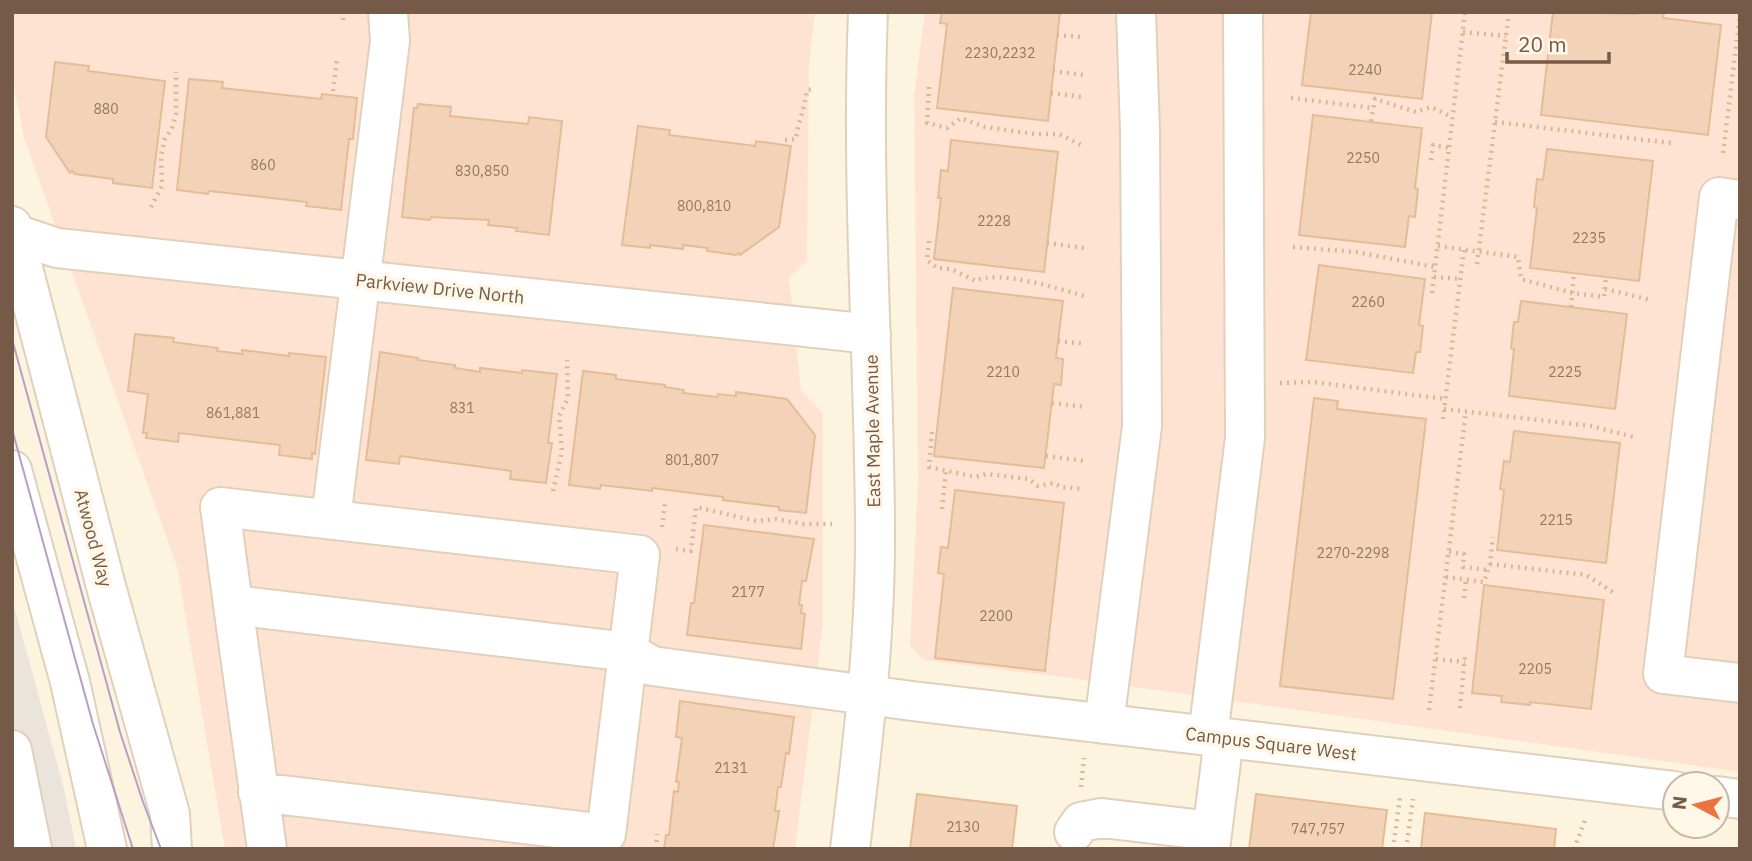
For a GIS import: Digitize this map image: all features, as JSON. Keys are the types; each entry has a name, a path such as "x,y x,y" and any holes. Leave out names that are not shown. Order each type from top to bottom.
{"street":[{"path":"331,519 390,41 388,12"},
{"name":"East Maple Avenue","path":"850,849 867,694 875,528 864,103 868,12"},
{"path":"1104,724 1142,426 1140,131 1136,12"},
{"path":"1074,832 1082,822 1102,818 1211,840 1216,737 1245,438 1242,12"},
{"path":"1740,200 1719,198 1663,674 1740,683"},
{"name":"Parkview Drive North","path":"13,231 57,248 870,334"},
{"name":"Atwood Way","path":"13,231 107,590 170,814 172,849"},
{"path":"12,470 70,682 107,849"},
{"path":"258,792 606,834 640,555 220,507 258,792 267,849"},
{"name":"Campus Square West","path":"233,604 628,652 652,666 867,694 1661,789"},
{"path":"12,750 32,849"}],"path":[{"path":"342,20 344,12"},
{"path":"1432,293 1465,12"},
{"path":"1477,264 1509,12"},
{"path":"1723,153 1740,15"},
{"path":"1463,32 1506,36"},
{"path":"1057,35 1082,37"},
{"path":"333,91 337,59"},
{"path":"1054,71 1083,75"},
{"path":"151,207 162,186 161,156 176,114 176,72"},
{"path":"929,87 927,123 947,128 961,118 985,127 1035,134 1059,134 1083,146"},
{"path":"785,140 796,139 807,90 813,89"},
{"path":"1051,93 1083,97"},
{"path":"1291,98 1373,108"},
{"path":"1371,121 1374,99 1416,112 1431,107 1452,117"},
{"path":"1495,122 1671,143"},
{"path":"1431,160 1433,145 1449,148"},
{"path":"929,241 927,260 937,268 951,269 976,281 985,276 1040,284 1084,296"},
{"path":"1047,243 1084,248"},
{"path":"1438,246 1518,257 1521,279 1573,293 1604,297 1606,277"},
{"path":"1293,247 1356,252 1435,267"},
{"path":"1443,419 1464,249"},
{"path":"1571,307 1574,273"},
{"path":"1434,277 1460,279"},
{"path":"1605,289 1651,300"},
{"path":"1058,341 1085,344"},
{"path":"553,491 562,450 559,416 568,398 566,360"},
{"path":"1298,382 1360,387 1446,399"},
{"path":"1052,403 1085,407"},
{"path":"1444,409 1591,426 1634,437"},
{"path":"1429,710 1466,411"},
{"path":"932,432 929,467 976,477 986,474 1029,479 1038,485 1054,483 1060,487 1082,489"},
{"path":"1046,456 1085,461"},
{"path":"942,509 946,471"},
{"path":"661,536 665,503"},
{"path":"670,548 691,551 696,507 756,521 776,519 803,524 832,524"},
{"path":"1446,577 1484,582 1493,537"},
{"path":"1449,552 1464,554 1463,567 1586,575 1616,594"},
{"path":"1464,598 1466,579"},
{"path":"1436,659 1465,659 1460,708"},
{"path":"1393,849 1400,797"},
{"path":"1406,849 1413,799"},
{"path":"1574,849 1585,820"},
{"path":"656,849 657,834"}],"shaded area":[{"path":"12,12 815,12 809,66 807,261 789,278 801,390 823,413 823,623 795,849 225,849 177,567 24,138 12,76"},
{"path":"925,12 1740,12 1740,772 924,660 910,646 918,482 914,96"},
{"path":"12,598 65,793 76,849 12,849"}],"building":[{"path":"942,12 1060,12 1048,121 937,108 947,24 940,23"},
{"path":"1311,12 1432,12 1422,99 1302,85"},
{"path":"1553,12 1664,12 1663,18 1721,25 1708,135 1541,115"},
{"path":"55,62 89,66 88,71 165,81 152,188 113,183 113,179 75,174 72,171 70,173 46,137"},
{"path":"189,79 223,82 222,88 321,99 322,94 357,98 353,139 349,139 341,210 306,206 307,202 177,190"},
{"path":"418,104 451,107 450,116 528,124 529,117 562,121 549,235 488,225 489,220 402,217 414,108 417,108"},
{"path":"1313,115 1422,128 1415,188 1418,189 1415,217 1409,216 1405,247 1299,235"},
{"path":"638,126 670,130 669,135 755,146 756,141 791,146 779,227 740,255 683,245 683,249 622,245"},
{"path":"951,140 1058,152 1044,272 934,259 941,198 938,198 941,170 948,171"},
{"path":"1547,149 1653,161 1639,281 1530,268 1537,208 1534,207 1537,179 1543,180"},
{"path":"1319,265 1425,279 1419,325 1423,326 1420,352 1416,352 1413,373 1306,360"},
{"path":"953,288 1063,301 1056,358 1063,359 1061,385 1054,384 1044,468 934,456"},
{"path":"1521,301 1627,314 1615,409 1509,396 1514,322 1518,322"},
{"path":"135,334 174,338 173,342 218,348 217,351 242,354 242,350 326,357 315,454 312,453 312,459 279,455 280,445 179,433 178,442 146,438 147,433 143,433 148,394 128,391"},
{"path":"380,352 480,372 480,368 557,374 546,483 510,479 511,471 400,456 399,464 366,460"},
{"path":"583,371 616,375 616,379 665,385 684,390 683,393 717,397 718,394 736,396 736,392 787,399 815,435 806,513 723,500 723,497 652,488 652,491 601,485 600,489 569,485"},
{"path":"1314,398 1338,401 1337,409 1426,419 1393,699 1280,686"},
{"path":"1514,431 1620,443 1606,563 1497,550 1504,490 1500,489 1504,461 1510,462"},
{"path":"955,490 1064,503 1045,671 935,658 944,574 938,573 941,547 948,548"},
{"path":"704,525 814,539 806,581 802,581 799,605 802,605 801,613 805,614 801,649 687,635"},
{"path":"1484,585 1604,600 1591,709 1530,702 1530,705 1501,702 1502,696 1472,693"},
{"path":"680,701 794,717 789,754 786,753 781,787 778,787 775,811 779,811 773,849 664,849 666,835 669,835 674,791 678,792 679,782 676,782 682,738 676,737"},
{"path":"917,794 1017,806 1012,849 910,849"},
{"path":"1256,794 1387,810 1382,849 1249,849"},
{"path":"1425,813 1556,829 1554,849 1421,849"}],"tram line":[{"path":"12,339 120,732 161,849"},
{"path":"12,429 93,724 133,849"}]}
